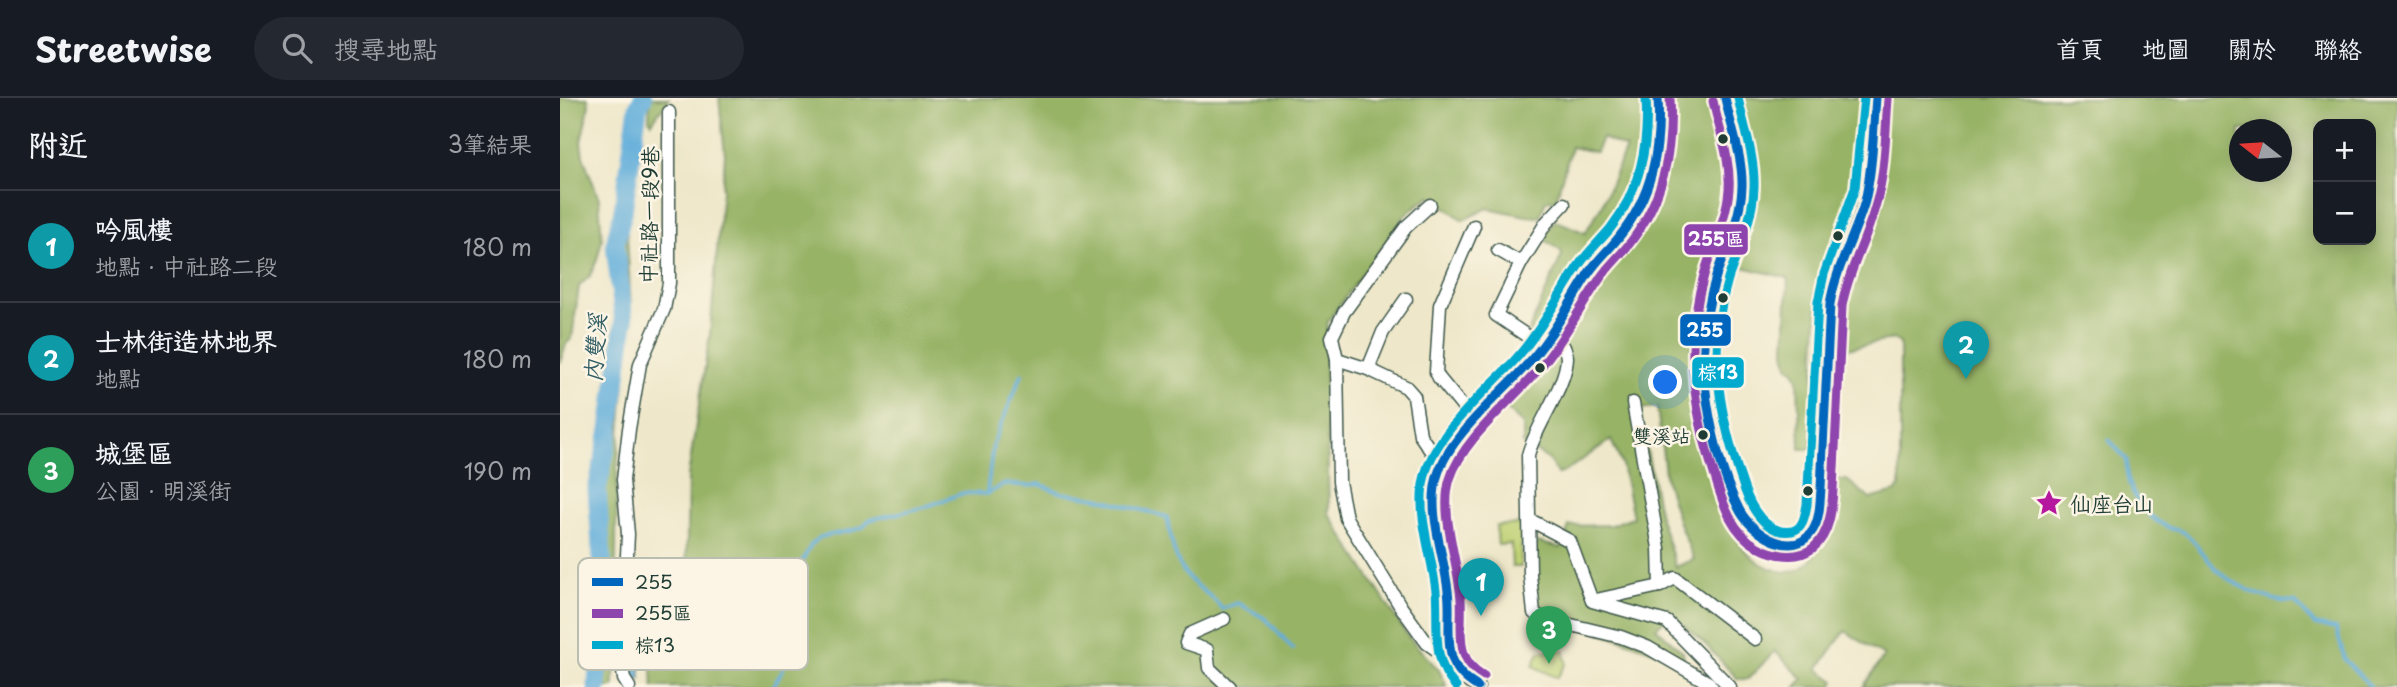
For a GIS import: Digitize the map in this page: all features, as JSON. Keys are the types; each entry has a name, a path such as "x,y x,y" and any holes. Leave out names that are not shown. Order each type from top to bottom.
{"street":[{"path":"1450,659 1448,577 1435,501 1441,466 1476,420 1541,350 1590,271 1620,235 1647,192 1655,168 1660,133 1658,98"},
{"path":"1725,98 1741,169 1742,187 1739,208 1718,269 1708,313 1702,367 1706,404 1737,505 1757,534 1779,543 1806,537 1816,520 1821,479 1830,302 1837,272 1864,202 1876,98"},
{"name":"中社路一段9巷","path":"627,558 628,534 623,480 639,364 664,309 669,283 668,112"},
{"path":"1541,350 1530,338 1496,315 1521,263 1546,223 1564,204"},
{"path":"1430,205 1406,227 1344,312 1332,337 1337,359 1339,482 1346,518 1401,607 1427,643 1450,659 1458,673 1470,684 1478,687"},
{"path":"1474,226 1440,305 1436,372 1438,378 1476,420"},
{"path":"1498,250 1521,263"},
{"path":"1368,369 1383,332 1406,299"},
{"path":"1554,332 1564,346 1567,357 1562,376 1544,420 1532,440 1528,455 1530,575 1534,612 1542,618 1621,637 1647,647 1712,687"},
{"path":"1337,359 1368,369 1406,387 1414,396 1420,435 1441,466"},
{"path":"1633,403 1659,548 1660,586"},
{"path":"1530,520 1570,541 1592,601"},
{"path":"1592,601 1660,586 1675,578 1755,639"},
{"path":"1592,601 1667,622 1731,687"},
{"path":"1224,619 1190,634 1186,643 1207,650 1209,668 1229,687"},
{"name":"中社路一段9巷","path":"623,670 629,687"}],"green space":[{"path":"560,98 588,98 581,142 583,156 599,199 602,239 590,276 579,286 572,338 566,344 560,363"},
{"path":"650,98 669,98 652,122 649,119"},
{"path":"719,98 1649,98 1652,127 1642,181 1633,207 1567,305 1555,301 1534,335 1529,334 1530,328 1562,255 1561,251 1543,239 1555,220 1585,233 1602,205 1626,148 1602,138 1596,152 1571,147 1556,199 1546,200 1540,217 1488,208 1463,220 1430,196 1406,214 1328,321 1325,352 1329,514 1408,637 1439,670 1447,687 653,687 652,670 808,670 808,558 687,558 688,476 710,334 725,155"},
{"path":"1662,98 1716,98 1729,161 1731,193 1708,269 1694,330 1691,372 1693,413 1700,446 1724,513 1738,542 1753,558 1768,567 1784,572 1800,569 1813,557 1821,539 1827,479 1847,480 1870,499 1896,492 1900,486 1900,343 1893,339 1838,351 1835,322 1843,270 1870,223 1881,98 2397,98 2397,687 1863,687 1884,656 1845,631 1818,669 1835,681 1832,687 1796,687 1803,679 1775,651 1748,679 1738,679 1703,642 1671,614 1656,628 1683,652 1684,657 1681,660 1567,621 1536,607 1537,542 1561,548 1569,526 1611,525 1633,517 1622,464 1611,440 1558,474 1548,459 1523,444 1523,424 1502,405 1540,367 1574,305 1651,193","holes":["1657,407 1666,481 1694,559 1676,567 1660,518 1639,409"]},
{"path":"1730,98 1864,98 1859,151 1849,196 1818,296 1811,449 1800,449 1798,379 1794,370 1788,366 1785,351 1788,278 1726,263 1742,213"},
{"path":"627,234 631,309 617,469 616,558 603,558 605,483 617,410 625,325 620,245"},
{"path":"1521,524 1521,567 1512,567 1511,544 1498,545 1496,526"},
{"path":"1564,650 1566,663 1557,678 1533,666 1539,652"},
{"path":"600,670 614,670 614,687 600,687"}],"water":[{"path":"632,670 641,670 641,679 632,680"}],"waterway":[{"name":"內雙溪","path":"602,558 597,490 610,430 624,322 615,244 623,211 638,107 643,98"},
{"path":"987,492 993,444 1022,374"},
{"path":"2109,440 2127,460 2131,489 2149,514 2167,527 2185,533 2217,570 2233,582 2265,597 2295,602 2315,625 2336,629 2345,660 2371,687"},
{"path":"804,558 811,545 820,537 863,527 869,520 925,507 963,493 987,494 1005,484 1039,484 1062,493 1098,498 1167,517 1175,555 1190,580 1222,609 1238,603 1266,619 1293,649"},
{"name":"內雙溪","path":"597,687 598,670"},
{"path":"773,687 782,670"}],"transit line":[{"name":"255","path":"1478,687 1458,670 1450,651 1448,588 1434,508 1437,477 1451,448 1541,347 1592,269 1630,221 1647,189 1652,172 1658,136 1658,98"},
{"name":"255區","path":"1484,676 1468,661 1462,643 1460,586 1448,523 1447,493 1450,479 1463,452 1549,356 1603,275 1630,243 1651,210 1664,175 1670,137 1670,98"},
{"name":"255","path":"1725,98 1739,153 1742,187 1736,220 1717,273 1707,314 1704,342 1707,399 1722,465 1740,511 1754,528 1774,541 1785,544 1805,539 1813,530 1818,515 1830,304 1868,188 1876,98"},
{"name":"棕13","path":"1738,98 1751,153 1754,187 1748,223 1721,306 1717,359 1719,385 1728,436 1747,496 1755,511 1767,524 1783,531 1799,528 1807,505 1818,302 1824,274 1855,188 1864,98"},
{"name":"棕13","path":"1456,687 1442,665 1437,641 1436,591 1423,518 1422,489 1425,475 1439,444 1450,429 1523,351 1579,265 1610,229 1629,199 1644,151 1646,99"},
{"name":"255區","path":"1713,101 1726,155 1729,189 1719,232 1707,264 1694,326 1694,377 1701,427 1718,487 1735,526 1758,547 1772,553 1793,555 1807,552 1819,542 1831,513 1842,306 1848,281 1879,194 1888,99"}],"place":[{"name":"士林街造林地界","path":"1966,379"},
{"name":"雙溪站","path":"1703,435"},
{"name":"仙座台山","path":"2049,503"},
{"name":"吟風樓","path":"1481,616"},
{"name":"城堡區","path":"1549,664"}]}
